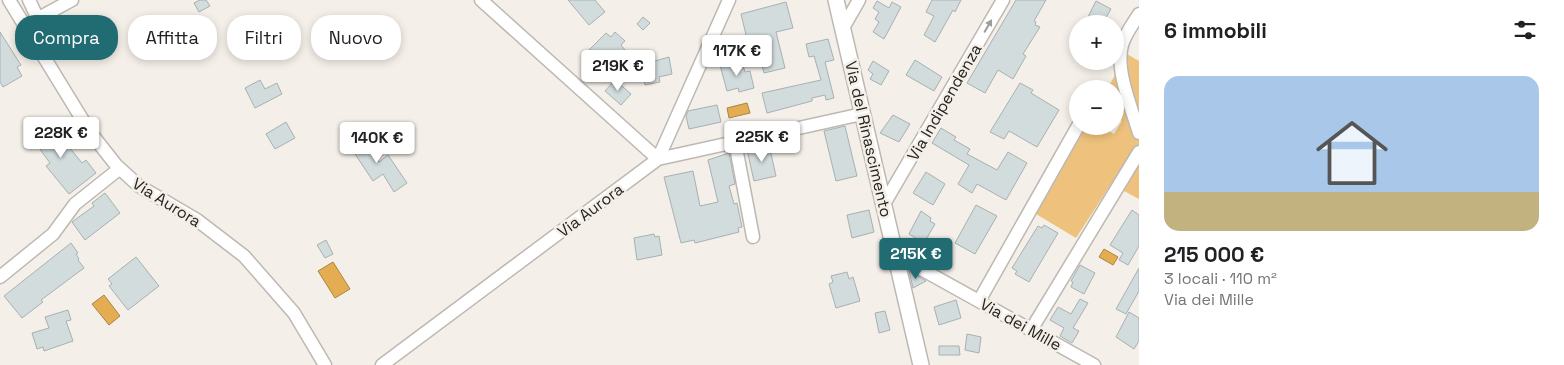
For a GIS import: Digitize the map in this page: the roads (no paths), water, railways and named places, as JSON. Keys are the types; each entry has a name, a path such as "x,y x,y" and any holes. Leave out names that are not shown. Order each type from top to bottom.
{"street":[{"name":"Via Aurora","path":"9,0 18,15"},
{"path":"29,0 36,15"},
{"path":"45,15 72,0"},
{"path":"481,0 658,160 862,114"},
{"name":"Via Aurora","path":"382,365 658,160 729,0"},
{"name":"Via del Rinascimento","path":"836,0 921,365"},
{"path":"843,28 859,0"},
{"name":"Via Indipendenza","path":"884,204 1003,0"},
{"path":"1139,14 1123,42 1120,58 1139,133"},
{"name":"Via Aurora","path":"45,60 87,127 119,169 143,189 197,220 244,256 294,312 325,365"},
{"path":"979,301 1073,135"},
{"path":"735,142 753,237"},
{"path":"1031,330 1139,152"},
{"path":"0,277 53,234 75,204 119,169"},
{"name":"Via dei Mille","path":"896,255 1094,365"}]}
